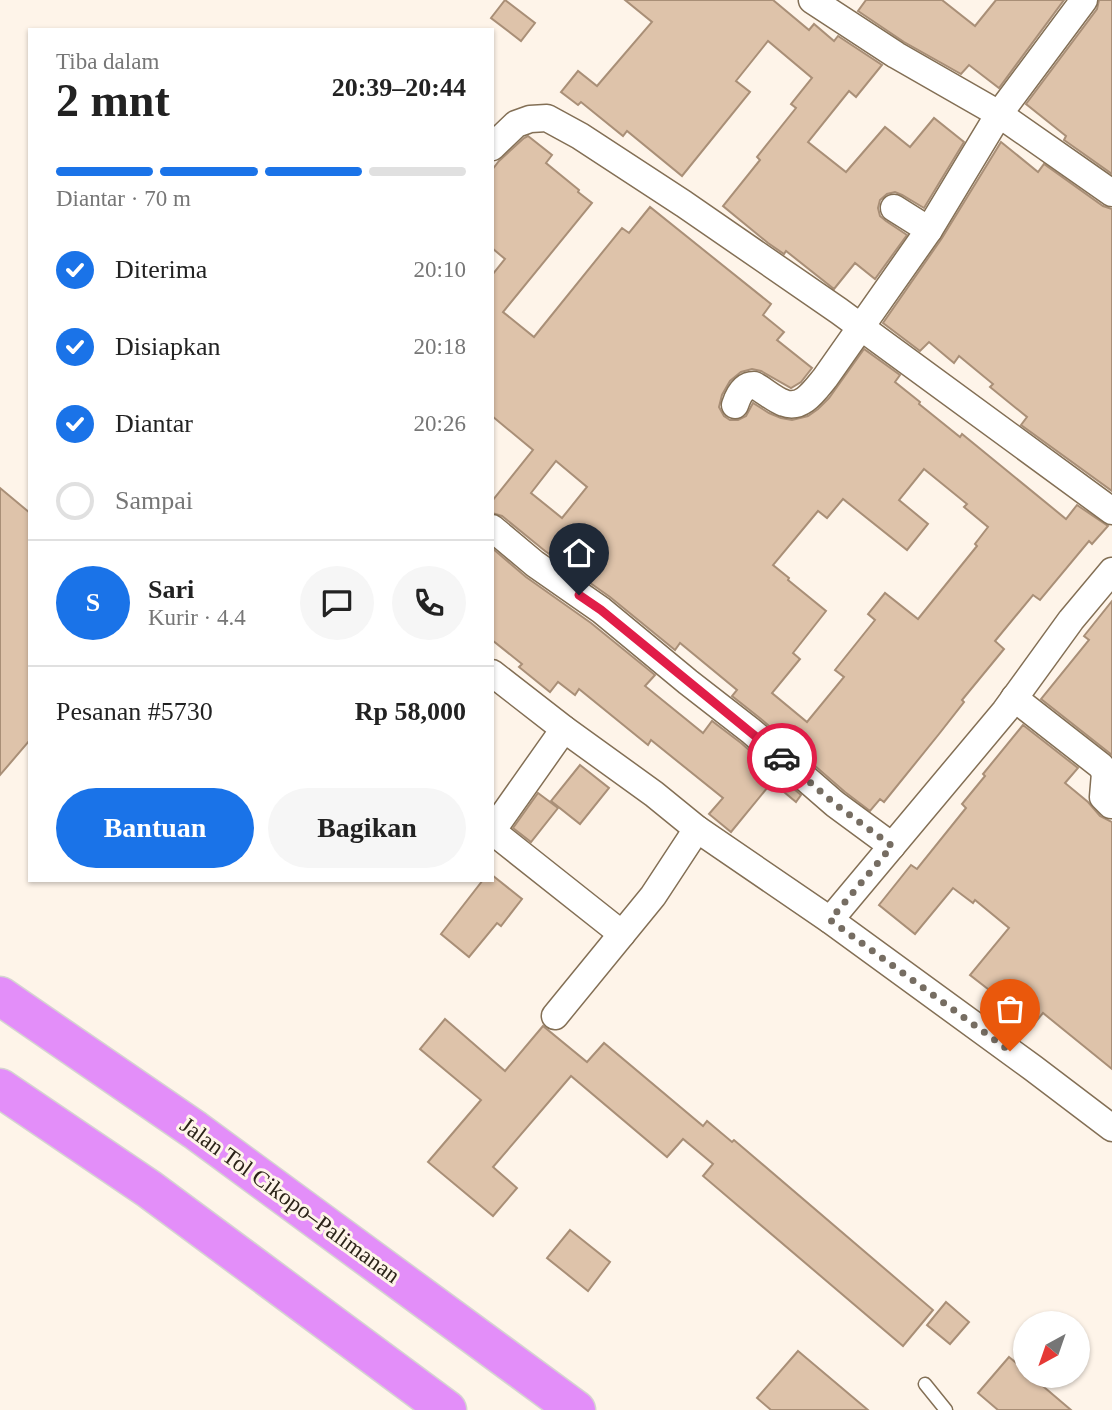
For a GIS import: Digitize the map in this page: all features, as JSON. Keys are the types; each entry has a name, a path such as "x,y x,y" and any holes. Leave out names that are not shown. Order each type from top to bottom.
{"highway":[{"name":"Jalan Tol Cikopo–Palimanan","path":"0,996 195,1130 576,1410"},
{"path":"0,1088 149,1189 447,1410"}],"street":[{"path":"812,0 896,55 999,114 1112,193"},
{"path":"735,405 740,393 754,384 784,403 795,404 807,398 842,356 860,326 929,230 999,114 1084,0"},
{"path":"494,145 516,124 547,118 580,136 684,204 860,326 1112,512"},
{"path":"894,208 929,230"},
{"path":"494,530 535,564 601,610 751,731 835,804 892,846"},
{"path":"830,920 1014,698 1071,620 1112,571"},
{"path":"494,675 564,730 654,794 697,830 830,920 1112,1128"},
{"path":"1014,698 1103,768 1103,797 1111,805"},
{"path":"494,828 564,730"},
{"path":"555,1016 653,896 697,830"},
{"path":"494,833 622,934"}],"lane":[{"path":"925,1384 946,1410"}],"building":[{"path":"505,0 535,23 521,41 491,18"},
{"path":"625,0 773,0 809,30 814,24 834,41 838,36 882,65 856,97 849,91 808,142 846,172 885,127 910,147 934,118 964,142 924,208 895,192 880,200 880,216 907,235 875,279 855,263 834,289 786,251 784,254 768,243 723,206 760,160 757,157 796,108 791,104 812,78 768,41 736,81 750,92 682,176 627,131 623,136 581,102 578,105 561,92 578,71 597,86 652,22"},
{"path":"866,0 942,0 975,26 996,0 1064,0 999,88 969,65 961,74 904,42 858,11"},
{"path":"1099,0 1112,0 1112,174 1064,140 1066,136 1026,104 1097,9"},
{"path":"528,136 552,155 546,163 592,203 503,312 534,337 622,228 629,233 650,207 771,304 763,315 784,332 777,340 812,368 801,382 791,388 761,371 752,369 741,372 730,381 722,395 719,407 724,416 730,420 738,420 746,416 753,403 781,418 792,420 808,416 829,398 864,349 900,375 895,382 920,402 919,404 960,437 962,434 1066,519 1077,505 1108,526 1092,544 1089,541 1040,600 1033,595 995,641 1004,649 884,802 880,799 870,811 732,696 737,690 680,643 675,650 610,597 545,551 502,516 494,514 494,499 533,450 494,418 494,273 505,259 494,250 494,167","holes":["556,461 587,487 562,518 531,493","924,469 967,504 964,507 988,527 975,544 977,546 918,619 885,593 868,614 875,620 835,670 844,677 807,722 772,693 800,659 793,653 826,611 773,565 818,511 827,518 843,499 907,550 928,524 899,500"]},
{"path":"1001,142 1038,172 1044,164 1103,206 1112,209 1112,491 1021,425 1027,417 990,387 993,384 959,356 954,363 929,342 920,351 883,323 942,238"},
{"path":"0,488 28,511 28,742 0,775"},
{"path":"494,550 655,675 645,686 703,733 712,721 801,795 796,802 772,782 731,832 709,814 723,798 651,740 648,745 579,689 575,695 558,682 550,692 519,667 522,664 494,642"},
{"path":"1112,601 1112,755 1041,699 1089,640 1084,636"},
{"path":"1023,725 1078,768 1065,783 1100,816 1112,822 1112,1069 1043,1013 1028,1031 989,999 993,993 970,975 1009,928 975,900 973,903 953,888 915,934 879,905 911,865 917,869 966,808 962,804"},
{"path":"580,765 609,788 580,824 551,801"},
{"path":"538,793 558,808 531,842 513,828"},
{"path":"494,877 522,899 501,926 497,923 469,957 441,934 481,882 494,882"},
{"path":"445,1019 505,1071 543,1026 587,1062 604,1043 703,1126 707,1121 732,1142 734,1140 933,1310 903,1346 703,1176 713,1164 683,1139 667,1157 571,1076 493,1167 517,1188 493,1216 428,1162 481,1100 420,1049"},
{"path":"570,1230 610,1262 588,1291 547,1258"},
{"path":"946,1302 969,1322 950,1344 927,1325"},
{"path":"798,1351 868,1410 771,1410 757,1398"},
{"path":"1009,1357 1013,1360 1013,1388 1045,1388 1071,1410 998,1410 978,1393"}],"way so far":[{"path":"782,758 835,804 892,846 830,920 1010,1051"}],"route":[{"path":"579,595 782,758"}]}
